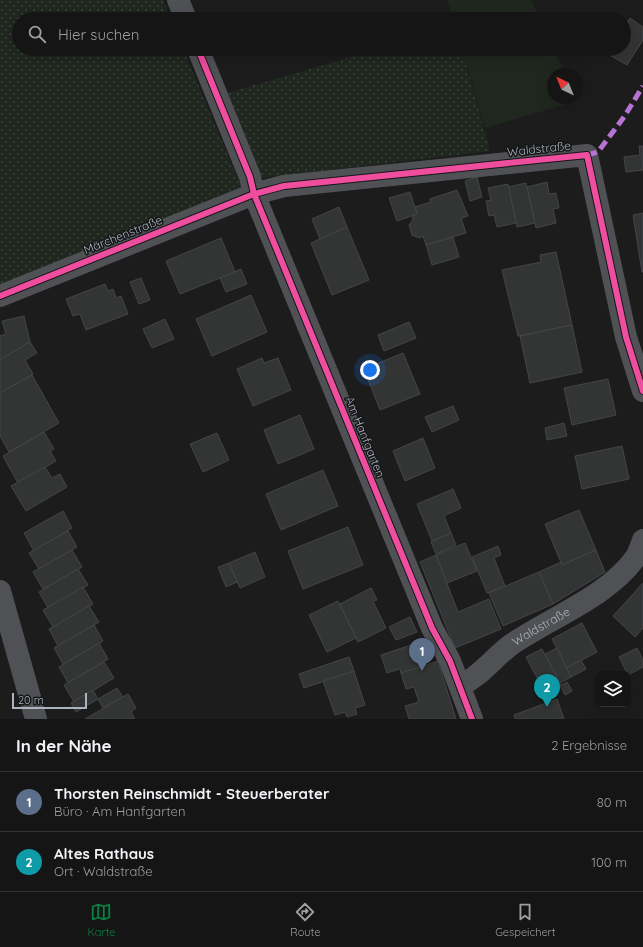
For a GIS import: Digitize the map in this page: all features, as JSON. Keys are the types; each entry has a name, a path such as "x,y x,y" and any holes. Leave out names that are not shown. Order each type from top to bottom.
{"street":[{"path":"178,0 183,12"},
{"name":"Am Hanfgarten","path":"201,56 250,177 254,194 432,628 450,661 460,686"},
{"name":"Waldstraße","path":"254,194 284,186 587,155 626,337 643,391"},
{"name":"Märchenstraße","path":"0,296 254,194"},
{"name":"Waldstraße","path":"460,686 471,680 512,645 583,602 617,578 636,557 643,540"},
{"path":"0,591 36,719"},
{"path":"460,686 472,719"}],"shaded area":[{"path":"0,0 163,0 168,12 12,12 12,56 186,56 243,191 0,286"},
{"path":"447,0 531,0 537,12 451,12"},
{"path":"355,56 464,56 490,151 261,178 227,93"},
{"path":"464,56 557,56 562,68 547,68 547,104 567,104 485,128"}],"building":[{"path":"631,19 643,27 643,40 627,65 611,56 631,56"},
{"path":"639,146 643,146 643,170 626,172 624,157 640,155"},
{"path":"477,177 482,197 470,201 465,181"},
{"path":"547,182 549,194 556,193 559,208 553,209 556,223 536,228 527,187"},
{"path":"526,183 535,223 517,227 508,187"},
{"path":"508,184 516,223 497,227 494,215 489,216 486,201 491,200 488,188"},
{"path":"457,190 468,216 461,218 466,233 426,245 423,236 419,238 412,235 409,225 413,220 412,216 417,214 415,207 431,202 430,199"},
{"path":"410,192 417,214 397,221 389,198"},
{"path":"339,207 347,227 320,239 312,219"},
{"path":"643,213 643,272 642,272 633,215"},
{"path":"347,227 369,280 332,295 311,243"},
{"path":"453,237 459,257 432,265 426,245"},
{"path":"221,238 235,272 180,294 166,261"},
{"path":"556,252 572,325 518,336 502,270 541,262 540,255"},
{"path":"241,269 247,284 226,292 220,278"},
{"path":"141,278 150,300 139,304 130,282"},
{"path":"105,284 108,291 113,289 116,298 121,296 128,314 86,330 80,314 73,316 66,299"},
{"path":"251,295 267,332 212,356 196,319"},
{"path":"24,316 30,342 0,360 0,336 6,334 2,321"},
{"path":"165,319 174,339 152,348 143,329"},
{"path":"409,322 416,338 384,351 378,335"},
{"path":"572,325 582,372 530,383 520,336"},
{"path":"30,342 37,353 25,360 33,374 0,393 0,360"},
{"path":"403,353 420,394 380,410 364,369"},
{"path":"262,358 264,363 278,358 291,390 253,406 237,369"},
{"path":"32,375 59,423 9,452 0,436 0,393"},
{"path":"608,379 616,415 572,425 564,388"},
{"path":"453,406 459,420 432,432 425,417"},
{"path":"300,415 314,449 278,464 264,430"},
{"path":"564,423 567,436 547,440 545,428"},
{"path":"44,432 54,449 50,451 56,461 18,483 3,456"},
{"path":"217,433 229,460 203,472 190,444"},
{"path":"423,438 435,468 405,481 393,451"},
{"path":"622,446 629,479 582,489 575,456"},
{"path":"45,467 52,478 60,474 67,487 26,511 11,486"},
{"path":"323,470 338,506 281,530 266,494"},
{"path":"453,489 461,508 444,516 451,533 432,541 417,504"},
{"path":"579,510 596,550 562,565 545,524"},
{"path":"63,511 72,528 34,551 24,533"},
{"path":"348,527 363,565 303,589 288,551"},
{"path":"68,531 77,547 39,569 29,553"},
{"path":"451,533 456,545 436,554 431,542"},
{"path":"465,543 477,571 447,583 436,555"},
{"path":"498,546 501,555 494,558 505,586 487,593 472,557"},
{"path":"72,550 82,567 43,589 33,572"},
{"path":"596,550 605,572 553,604 539,572 561,562 562,565"},
{"path":"255,552 265,577 240,588 229,563"},
{"path":"436,555 458,612 489,599 501,629 455,648 420,562"},
{"path":"229,563 237,582 226,587 218,567"},
{"path":"78,569 88,585 48,608 39,592"},
{"path":"539,572 553,604 503,626 489,593"},
{"path":"643,583 643,628 635,637 613,616"},
{"path":"83,587 93,604 53,627 43,610"},
{"path":"371,588 377,600 373,601 386,628 358,642 340,604"},
{"path":"338,601 356,638 327,652 309,615"},
{"path":"89,606 99,622 58,646 49,629"},
{"path":"410,617 417,632 396,640 389,627"},
{"path":"582,623 597,652 567,668 552,639"},
{"path":"94,625 103,641 63,664 54,648"},
{"path":"420,642 427,665 401,673 400,669 387,673 381,655"},
{"path":"99,643 108,659 68,683 59,667"},
{"path":"557,648 571,677 560,683 545,654"},
{"path":"637,648 643,660 643,667 631,673 631,671 626,671 619,657"},
{"path":"542,649 561,685 545,693 526,657"},
{"path":"349,657 354,671 304,688 299,674"},
{"path":"581,660 586,669 571,677 567,668"},
{"path":"438,661 456,719 409,719 405,706 419,702 414,687 406,689 401,673"},
{"path":"104,662 114,678 74,702 64,685"},
{"path":"354,671 365,705 355,708 357,714 347,717 345,712 335,715 323,681"},
{"path":"567,682 572,691 565,695 560,686"},
{"path":"117,688 123,697 103,708 98,699"},
{"path":"93,690 98,699 76,712 71,703"},
{"path":"128,694 136,708 131,712 135,719 85,719"},
{"path":"557,699 564,719 515,719 514,715"}],"marked path":[{"path":"587,155 598,152 624,117 643,86"}],"cycle path":[{"path":"201,56 250,177 254,194 432,628 450,661 472,719"},
{"path":"0,296 254,194 284,186 587,155 626,337 643,391"}],"place":[{"name":"Thorsten Reinschmidt - Steuerberater","path":"422,671"},
{"name":"Altes Rathaus","path":"547,707"}]}
